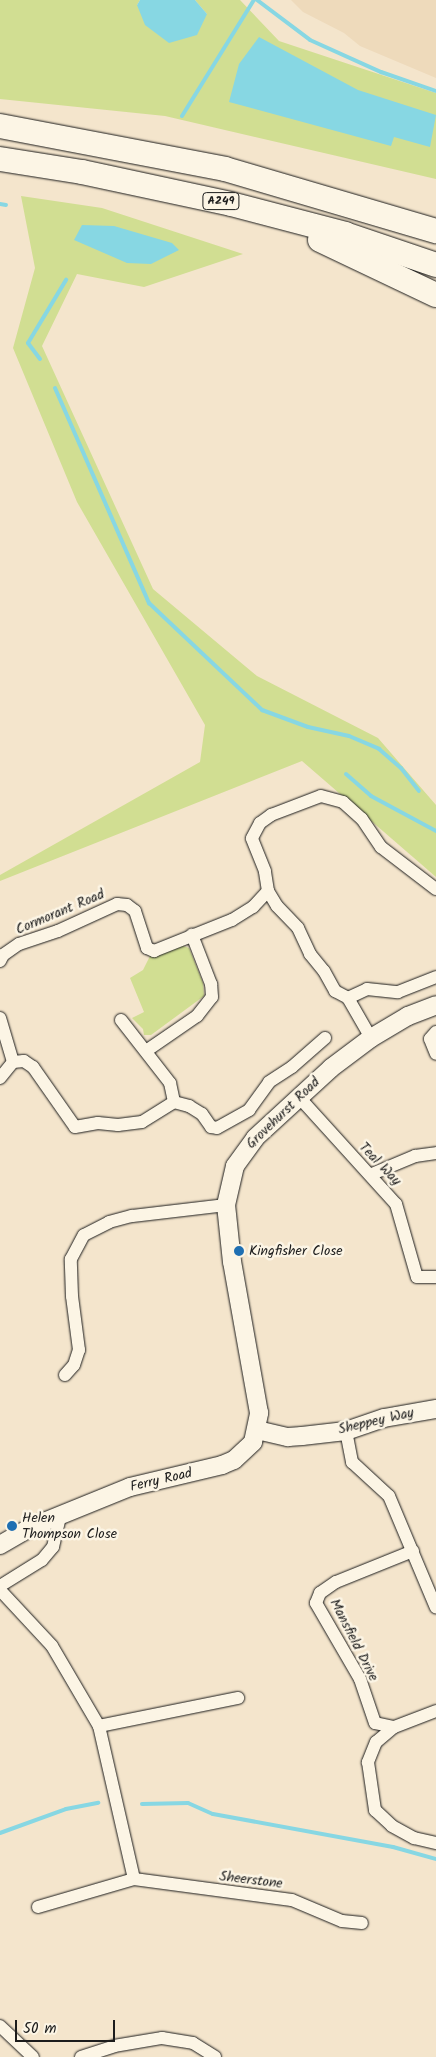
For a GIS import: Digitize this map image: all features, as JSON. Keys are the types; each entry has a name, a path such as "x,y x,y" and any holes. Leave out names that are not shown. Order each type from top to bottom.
{"highway":[{"name":"A249","path":"0,126 224,169 436,231"},
{"name":"A249","path":"0,159 82,172 231,204 345,234 436,265"},
{"name":"A249","path":"224,169 270,171 436,215"},
{"name":"A249","path":"231,204 348,252 436,295"}],"street":[{"path":"371,1038 348,998 335,991 324,971 310,954 298,928 277,906 268,891 265,871 252,838 260,823 271,815 321,796 343,802 362,819 381,847 436,889"},
{"name":"Cormorant Road","path":"0,961 3,955 20,944 58,932 117,904 127,904 135,911 147,948 154,951 232,920 253,907 268,891"},
{"path":"146,1051 197,1016 212,997 211,984 192,935"},
{"path":"348,998 367,989 398,992 436,977"},
{"name":"Grovehurst Road","path":"258,1430 258,1413 232,1262 226,1205 230,1180 244,1152 298,1096 371,1038 408,1016 436,1005"},
{"path":"0,1018 13,1062"},
{"path":"121,1020 170,1083 174,1102"},
{"path":"436,1032 430,1039 436,1054"},
{"path":"13,1062 24,1062 33,1067 74,1127 98,1122 118,1125 142,1122 174,1102 189,1106 202,1114 211,1127 217,1128 249,1110 269,1082 292,1067 325,1038"},
{"path":"0,1078 13,1062"},
{"name":"Teal Way","path":"298,1096 357,1164 372,1174 396,1204 417,1277 426,1280 436,1277"},
{"path":"372,1174 408,1158 436,1153"},
{"path":"65,1375 78,1368 79,1350 72,1296 71,1259 84,1235 109,1222 132,1216 226,1205"},
{"name":"Sheppey Way","path":"258,1430 288,1437 346,1431 384,1418 436,1409"},
{"name":"Ferry Road","path":"0,1545 29,1528 130,1487 197,1472 234,1460 253,1442 258,1430"},
{"path":"346,1431 352,1462 388,1496 412,1551 434,1594 436,1608"},
{"path":"60,1517 53,1547 42,1560 0,1588 52,1646 99,1726 134,1879"},
{"name":"Mansfield Drive","path":"394,1727 374,1723 360,1679 316,1603 320,1593 336,1582 412,1551"},
{"path":"99,1726 238,1698"},
{"path":"436,1711 394,1727 376,1742 368,1762 375,1810 392,1826 414,1838 436,1844"},
{"name":"Sheerstone","path":"38,1907 134,1879 292,1900 342,1921 362,1924"},
{"path":"0,2026 33,2057"},
{"path":"81,2057 114,2046 162,2038 192,2043 215,2057"}],"shaded area":[{"path":"291,0 436,0 436,78 360,46 344,33 303,12"}],"green space":[{"path":"0,0 140,0 137,5 207,14 195,0 240,0 279,41 436,93 436,179 165,116 0,99"},
{"path":"21,196 102,208 243,254 144,287 77,274 42,346 153,589 257,676 378,738 436,805 436,877 302,761 0,881 0,875 200,762 205,725 77,502 13,348 35,268"},
{"path":"181,945 189,948 203,983 204,996 151,1035 144,1035 143,1029 132,1018 144,1012 130,978 143,970 151,954"}],"water":[{"path":"140,0 195,0 207,14 197,35 169,43 145,25 137,5"},
{"path":"259,37 358,90 436,115 430,147 394,137 391,146 229,102 239,64"},
{"path":"82,225 114,226 172,243 179,250 151,264 127,263 74,240"}],"waterway":[{"path":"182,116 254,0"},
{"path":"257,0 310,40 381,72 436,91"},
{"path":"0,204 6,205"},
{"path":"40,359 28,343 66,280"},
{"path":"55,388 149,603 262,710 308,727 349,736 379,749 401,768 419,791"},
{"path":"346,774 371,796 436,831"},
{"path":"0,1833 66,1809 98,1803"},
{"path":"142,1804 188,1803 213,1814 393,1847 436,1859"}],"place":[{"name":"Kingfisher Close","path":"239,1251"},
{"name":"Helen Thompson Close","path":"12,1526"}]}
